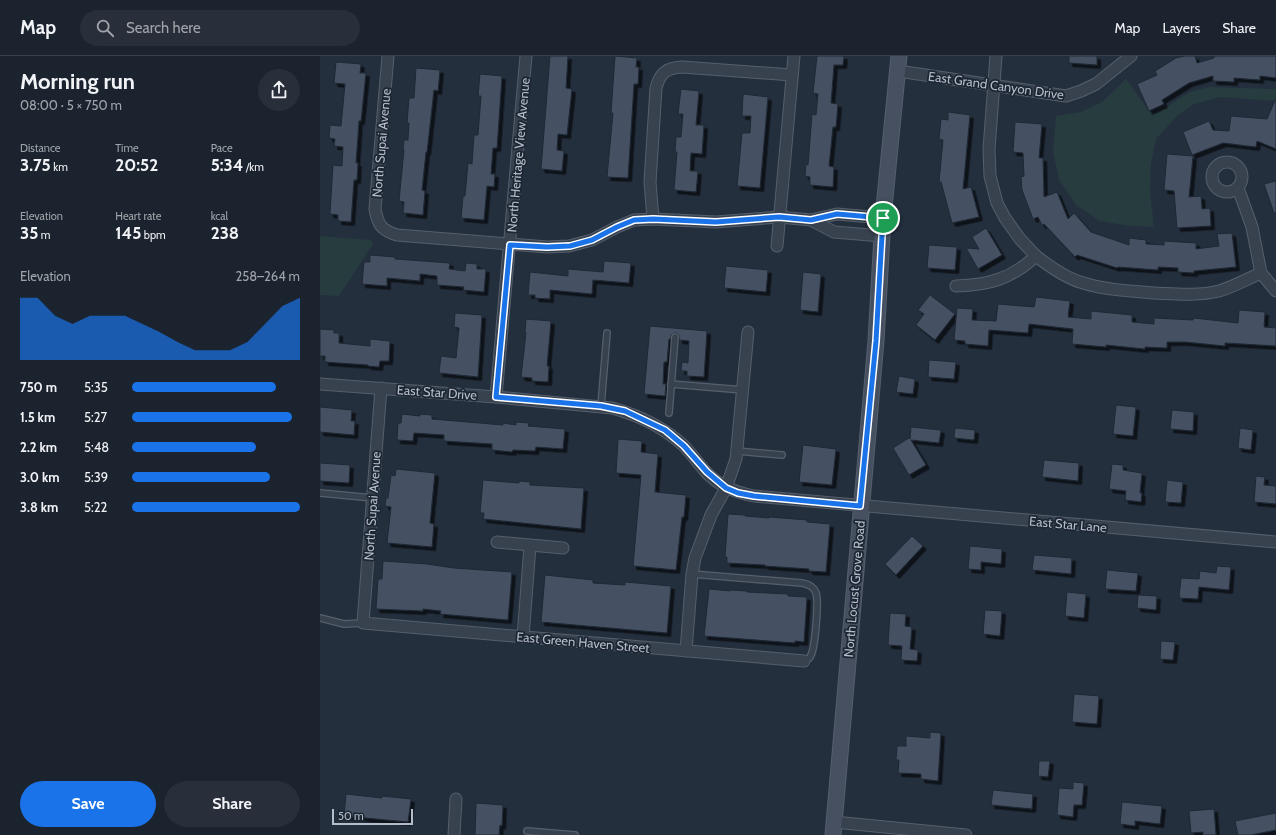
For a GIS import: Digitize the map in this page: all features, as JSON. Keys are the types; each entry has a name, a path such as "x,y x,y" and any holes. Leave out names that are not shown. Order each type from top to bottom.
{"main road":[{"name":"North Locust Grove Road","path":"833,828 860,506 876,341 883,218 899,56"}],"street":[{"name":"North Supai Avenue","path":"388,56 375,209 377,219 382,228 397,235 510,245"},
{"name":"North Heritage View Avenue","path":"496,397 526,56"},
{"path":"777,246 794,56"},
{"path":"996,56 988,149 991,180 997,203 1005,218 1020,239 1036,256 1060,273 1079,282 1134,292 1189,295 1203,294 1219,291 1261,273"},
{"name":"East Grand Canyon Drive","path":"898,71 1066,96 1082,92 1096,84 1131,56"},
{"path":"653,219 650,182 656,88 662,74 668,70 682,67 792,76"},
{"path":"1238,188 1252,227 1261,273 1276,291"},
{"path":"510,245 547,247 570,246 592,240 634,220 653,219 716,222 779,217 811,220 837,214 883,218"},
{"path":"811,220 834,232 882,236"},
{"path":"956,286 973,286 989,283 1024,267 1036,256"},
{"path":"686,651 692,574 695,558 711,515 726,488 736,459 748,332"},
{"name":"East Star Drive","path":"320,384 601,406 625,411 665,430 684,446 707,472 726,488 738,493 754,496 860,506"},
{"name":"North Supai Avenue","path":"363,623 381,388"},
{"name":"East Star Lane","path":"860,506 1276,542"},
{"path":"498,542 563,548"},
{"path":"523,637 530,546"},
{"name":"East Green Haven Street","path":"363,623 804,661"},
{"path":"454,835 456,799"},
{"path":"833,828 966,835"}],"lane":[{"path":"601,406 607,333"},
{"path":"668,413 675,337"},
{"path":"671,384 743,390"},
{"path":"737,450 782,455"},
{"path":"320,493 372,498"},
{"path":"692,574 802,582 810,586 816,592 818,602 813,651 809,658 804,661"},
{"path":"320,618 344,624 363,623"},
{"path":"527,831 575,835"}],"green space":[{"path":"1126,79 1149,111 1157,113 1190,92 1210,87 1276,89 1276,101 1220,97 1194,104 1177,116 1156,139 1151,164 1150,192 1154,227 1130,226 1100,221 1076,205 1059,180 1053,151 1056,116 1081,112 1102,102"},
{"path":"320,236 371,240 373,244 339,296 320,295"}],"building":[{"path":"550,56 568,56 566,88 572,89 567,135 558,134 557,150 564,151 562,171 541,169"},
{"path":"615,56 637,58 636,67 639,67 638,84 634,84 628,178 607,177 613,113 611,113"},
{"path":"817,56 844,56 843,65 834,65 831,103 838,104 836,127 833,127 829,166 834,167 833,187 810,185 810,177 805,176 806,164 808,165 812,114 816,115 818,94 813,93"},
{"path":"1069,56 1097,56 1097,65 1069,63"},
{"path":"1195,56 1197,63 1214,58 1214,56 1276,56 1276,78 1260,76 1260,80 1234,78 1234,82 1213,81 1213,76 1189,83 1162,100 1164,104 1149,111 1137,84 1157,75 1155,71 1176,58"},
{"path":"336,62 361,64 360,73 366,73 361,121 359,121 356,163 358,163 357,180 354,180 351,222 338,221 338,215 330,214 333,165 342,166 343,147 334,146 335,139 329,138 330,125 341,126 345,84 334,83"},
{"path":"416,68 440,70 438,91 434,90 426,152 422,190 425,191 423,215 403,213 404,202 399,201 404,140 408,140 409,123 407,123 409,98 414,98"},
{"path":"480,74 502,76 497,148 493,148 491,174 495,174 494,187 487,186 484,220 461,218 468,163 472,164 474,135 478,135 481,96 478,96"},
{"path":"681,89 699,91 696,125 704,125 702,154 691,153 690,171 698,171 696,192 674,190 677,152 675,152 676,137 681,137 683,114 678,114"},
{"path":"743,94 768,97 760,188 737,186 742,133 750,133 751,116 742,116"},
{"path":"1276,98 1276,149 1257,141 1256,147 1223,143 1192,155 1183,132 1209,121 1213,130 1229,131 1231,116 1267,119"},
{"path":"948,112 970,115 963,189 971,187 979,217 952,223 941,182 939,182 943,140 939,139 941,119 948,120"},
{"path":"1015,122 1042,124 1039,158 1043,158 1044,197 1057,192 1068,219 1074,213 1091,232 1129,245 1129,238 1146,240 1146,244 1164,245 1164,241 1196,243 1196,249 1219,246 1217,234 1232,233 1236,267 1194,271 1194,273 1178,272 1178,268 1158,267 1158,270 1117,268 1077,255 1075,257 1044,224 1042,225 1038,217 1033,219 1022,190 1021,177 1024,176 1023,153 1013,152"},
{"path":"1167,154 1193,156 1189,197 1201,196 1202,209 1210,208 1211,226 1177,228 1174,191 1164,190"},
{"path":"1276,181 1276,213 1274,213 1264,184"},
{"path":"986,228 1002,255 978,269 966,248 979,249 972,237"},
{"path":"929,245 957,247 955,270 927,268"},
{"path":"370,255 395,257 395,259 450,263 449,269 465,271 466,263 477,264 477,269 486,269 484,292 463,290 464,287 437,285 437,276 420,274 420,281 387,278 387,286 362,284 364,262 370,262"},
{"path":"604,261 631,263 629,283 593,280 592,294 550,290 550,299 535,298 535,295 528,295 530,272 568,276 568,269 603,272"},
{"path":"726,266 768,270 766,292 724,288"},
{"path":"803,272 821,274 818,312 800,310"},
{"path":"930,295 955,314 935,340 916,325 924,314 918,310"},
{"path":"1036,297 1070,301 1068,317 1091,319 1091,311 1132,315 1132,322 1154,324 1154,318 1193,320 1194,318 1238,323 1239,310 1265,312 1264,327 1276,328 1276,346 1225,343 1225,346 1185,342 1167,342 1167,348 1145,347 1145,349 1106,345 1106,347 1072,344 1073,329 1029,324 1028,333 989,330 988,346 965,344 965,341 954,340 957,308 973,309 972,320 996,321 998,304 1034,307"},
{"path":"455,313 482,315 478,377 439,373 441,356 456,358 459,328 454,327"},
{"path":"526,319 551,321 547,366 549,366 548,382 532,381 532,378 521,377 526,333"},
{"path":"650,326 707,331 704,377 687,376 687,371 681,371 682,362 688,363 689,341 679,340 679,335 674,333 671,335 671,339 669,339 667,362 664,362 663,384 666,384 665,396 644,394"},
{"path":"320,329 334,330 334,333 339,333 339,343 370,346 370,339 390,341 389,361 380,361 379,367 325,362 325,356 320,356"},
{"path":"929,360 956,362 954,379 928,377"},
{"path":"899,376 915,379 913,394 896,392"},
{"path":"1116,405 1136,407 1133,436 1113,434"},
{"path":"320,407 352,410 351,421 355,421 354,435 320,432"},
{"path":"1172,410 1194,412 1193,431 1170,429"},
{"path":"402,414 420,416 420,414 432,415 432,419 503,425 503,423 516,425 516,422 529,423 528,426 565,429 563,449 536,447 535,451 513,450 512,452 492,450 492,444 444,441 444,435 414,433 413,441 397,440 398,423 401,423"},
{"path":"911,427 941,430 939,443 911,440 926,465 909,475 893,448 909,438 910,439"},
{"path":"955,428 975,430 974,440 954,438"},
{"path":"1240,428 1253,430 1251,450 1238,448"},
{"path":"618,439 642,441 641,452 658,454 655,492 686,495 676,570 633,566 641,475 616,473"},
{"path":"803,445 836,449 832,485 799,482"},
{"path":"1044,460 1079,463 1078,481 1042,477"},
{"path":"320,463 350,465 349,483 320,481"},
{"path":"1112,464 1123,465 1123,470 1142,473 1140,493 1142,493 1141,502 1125,500 1126,491 1109,489"},
{"path":"396,469 435,473 430,523 434,524 432,547 387,543 391,507 385,506 386,498 388,498 391,475 395,476"},
{"path":"1256,476 1265,477 1264,485 1276,486 1276,504 1254,502"},
{"path":"483,480 519,483 519,481 530,482 530,485 584,488 581,529 483,519 484,513 480,513"},
{"path":"1167,480 1183,482 1181,503 1165,502"},
{"path":"728,514 807,520 807,522 830,524 826,572 765,565 727,563 727,557 725,557"},
{"path":"912,536 923,546 896,575 885,564"},
{"path":"970,546 1002,549 1001,564 981,562 981,570 968,569"},
{"path":"1034,555 1072,558 1071,574 1032,570"},
{"path":"383,561 512,572 508,620 440,614 441,611 423,609 423,611 376,609 378,579 382,579"},
{"path":"1217,566 1231,567 1229,590 1199,587 1198,599 1179,598 1181,578 1199,579 1200,571 1216,573"},
{"path":"1107,570 1138,573 1136,591 1105,589"},
{"path":"545,575 593,580 593,583 625,585 625,582 671,586 667,633 541,622"},
{"path":"709,589 788,594 788,596 807,597 804,642 795,641 795,643 704,636"},
{"path":"1067,592 1086,594 1084,618 1065,616"},
{"path":"1138,595 1157,596 1156,610 1137,608"},
{"path":"985,610 1002,611 1000,636 983,634"},
{"path":"890,613 906,614 905,626 912,627 910,649 918,650 917,661 901,660 902,646 888,645"},
{"path":"1161,641 1175,642 1173,660 1160,659"},
{"path":"1074,694 1099,696 1097,724 1072,722"},
{"path":"930,732 941,733 938,781 921,779 921,774 898,773 899,760 896,760 897,746 906,746 906,736 930,738"},
{"path":"1039,761 1050,761 1048,777 1038,776"},
{"path":"1073,782 1084,783 1082,805 1074,805 1073,817 1057,815 1059,788 1073,789"},
{"path":"993,790 1033,794 1032,809 991,805"},
{"path":"346,794 382,798 382,796 411,799 408,822 344,816"},
{"path":"1122,802 1162,806 1160,824 1135,821 1135,826 1120,824"},
{"path":"476,803 503,805 502,826 500,825 499,835 475,835"},
{"path":"1214,809 1216,835 1203,835 1203,832 1191,833 1189,811"},
{"path":"1276,813 1276,830 1251,835 1238,835 1235,821"}],"route":[{"path":"837,214 883,218 876,341 860,506 754,496 738,493 726,488 707,472 684,446 665,430 625,411 601,406 496,397 510,245 547,247 570,246 592,240 634,220 676,219 716,222 779,217 811,220 837,214"}]}
